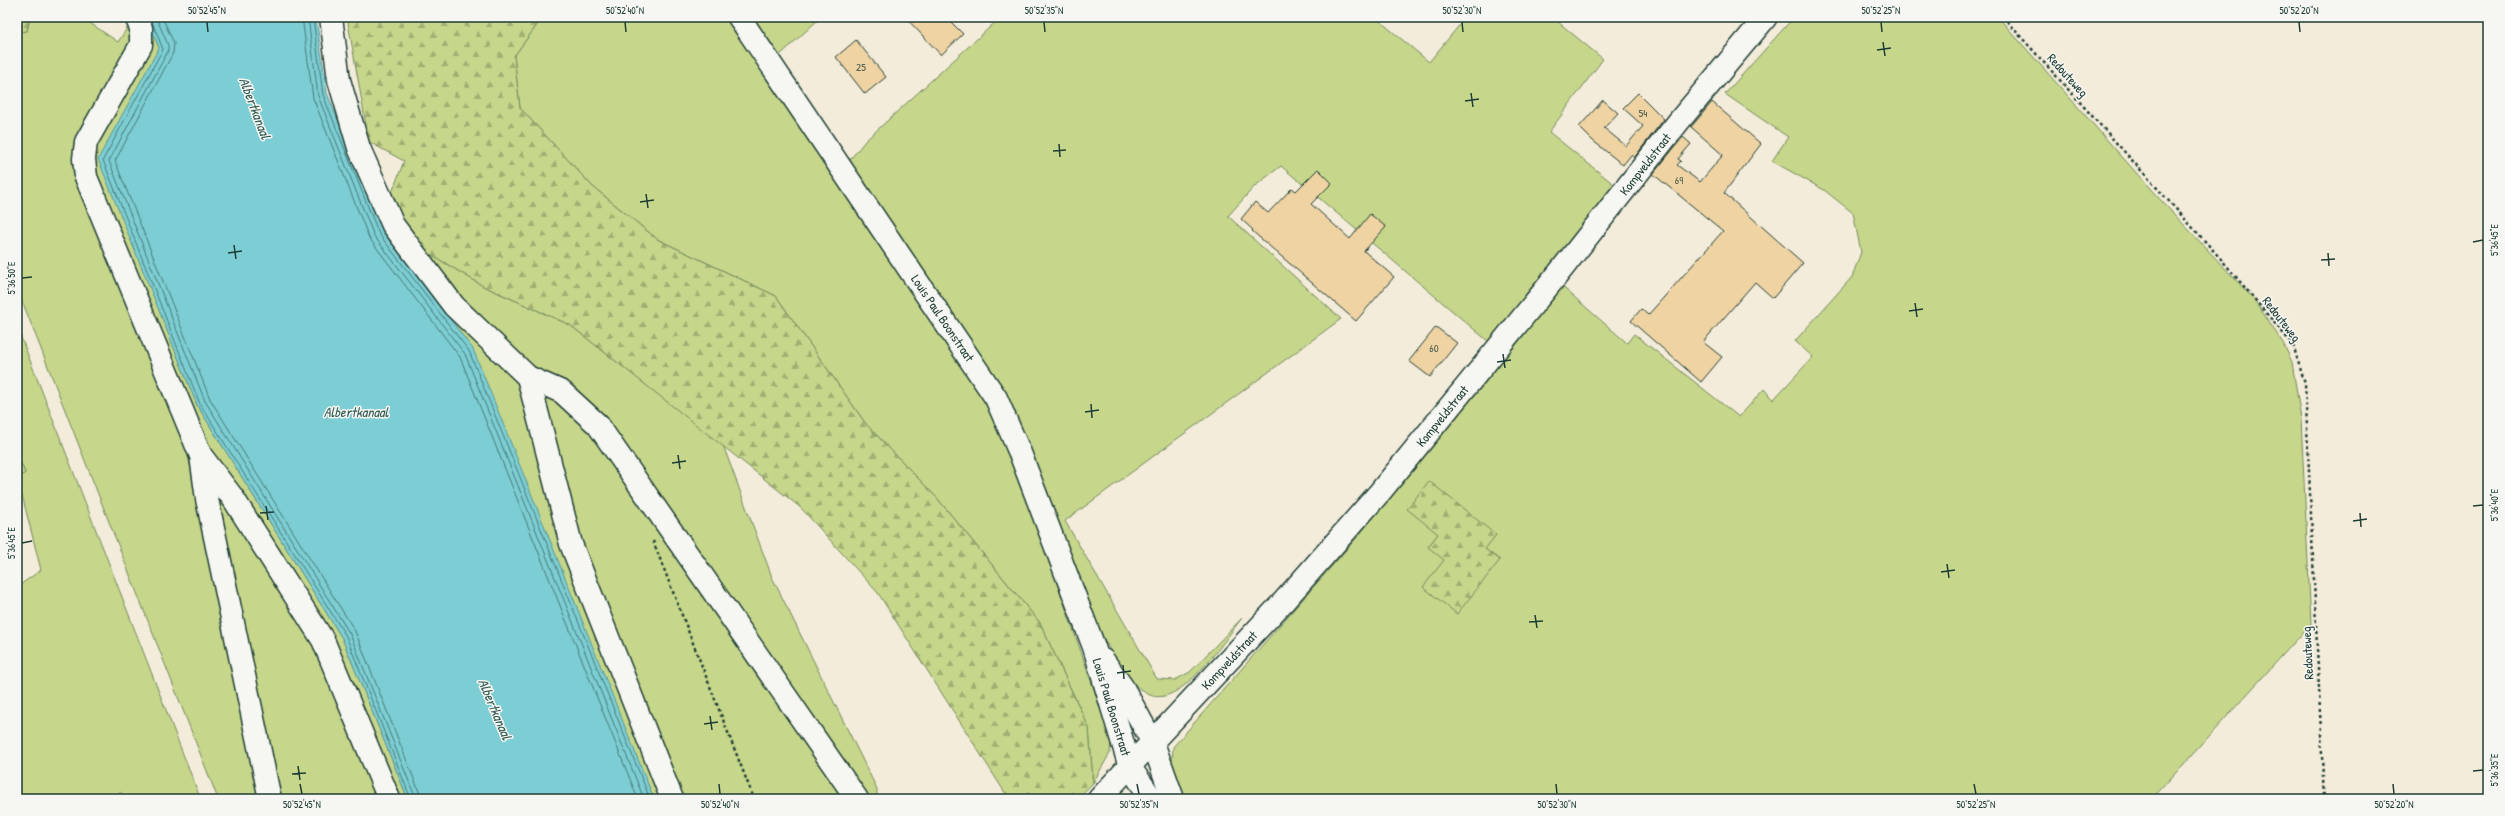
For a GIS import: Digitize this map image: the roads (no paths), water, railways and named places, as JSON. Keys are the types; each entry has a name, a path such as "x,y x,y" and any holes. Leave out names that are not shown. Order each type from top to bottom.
{"street":[{"path":"136,17 141,28 141,45 86,142 84,159 86,177 201,456 207,499 270,799"},
{"path":"331,17 339,80 359,148 393,225 454,306 528,377 562,392 598,425 858,799"},
{"name":"Louis Paul Boonstraat","path":"739,17 996,398 1020,453 1094,647 1130,767 1152,799"},
{"name":"Kompveldstraat","path":"1100,799 1284,601 1380,492 1554,280 1679,121 1766,17"},
{"path":"528,377 572,544 672,799"},
{"path":"201,456 233,498 323,640 389,799"},
{"name":"Louis Paul Boonstraat","path":"1094,647 1123,688 1153,743 1173,799"}],"water":[{"name":"Albertkanaal","path":"146,17 316,17 327,93 383,232 473,349 654,799 408,799 342,638 197,405 98,159 159,48"}]}
